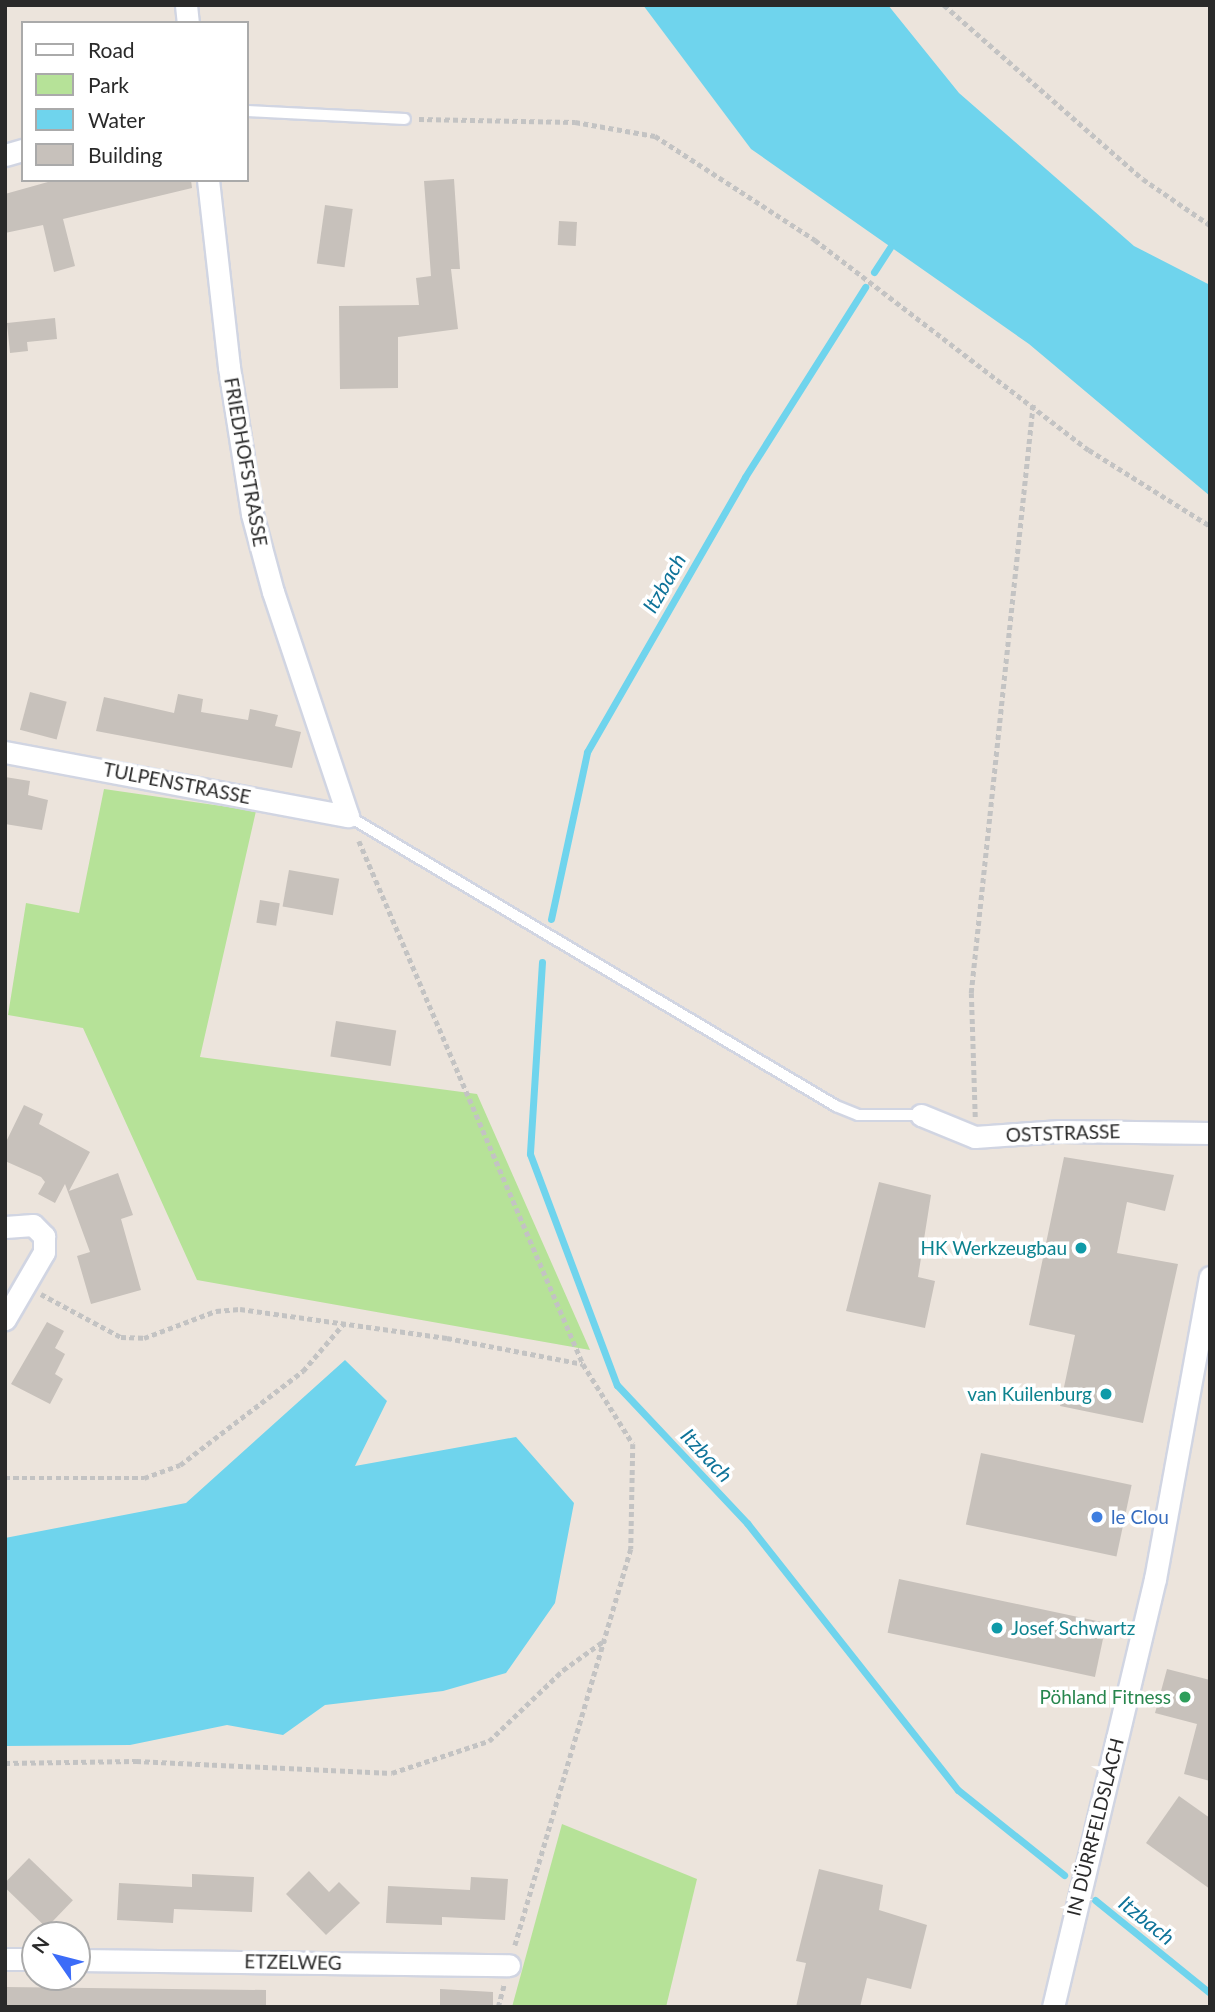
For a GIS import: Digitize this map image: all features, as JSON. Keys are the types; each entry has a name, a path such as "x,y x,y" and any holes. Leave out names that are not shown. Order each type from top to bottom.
{"street":[{"name":"FRIEDHOFSTRASSE","path":"208,182 229,367 252,514 273,592 348,816"},
{"name":"TULPENSTRASSE","path":"5,752 348,816"},
{"name":"OSTSTRASSE","path":"920,1115 975,1137 1060,1131 1210,1133"},
{"path":"5,1227 33,1224 44,1236 44,1252 5,1319"},
{"name":"IN DÜRRFELDSLACH","path":"1054,2007 1155,1579 1210,1277"},
{"name":"ETZELWEG","path":"91,1959 509,1965"}],"lane":[{"path":"248,111 405,119"},
{"path":"348,816 836,1106 858,1115 920,1115"}],"path":[{"path":"944,5 1143,179 1210,225"},
{"path":"405,119 575,122 655,135 815,240 1033,404 1089,450 1210,526"},
{"path":"975,1137 971,993 1033,404"},
{"path":"348,816 583,1364 633,1444 631,1549 498,2007"},
{"path":"26,1286 121,1337 144,1338 216,1311 240,1309 344,1323 583,1364"},
{"path":"5,1478 144,1478 180,1465 303,1371 344,1323"},
{"path":"5,1763 135,1761 392,1773 489,1741 563,1670 606,1640"}],"green space":[{"path":"104,789 256,811 200,1057 477,1094 590,1350 197,1280 83,1028 8,1015 26,903 79,913"},
{"path":"562,1824 697,1879 666,2007 512,2007"}],"water":[{"path":"643,5 888,5 959,93 1134,246 1210,285 1210,496 1029,344 751,149"},
{"path":"345,1360 387,1401 355,1466 516,1437 574,1503 555,1603 506,1673 443,1691 325,1705 283,1735 227,1725 130,1745 5,1746 5,1538 186,1503"}],"building":[{"path":"454,179 460,269 451,269 458,329 398,337 398,388 340,389 339,306 419,305 416,278 431,276 424,181"},
{"path":"48,182 191,182 192,188 63,219 75,266 54,272 43,225 5,233 5,194"},
{"path":"325,205 353,209 345,267 317,263"},
{"path":"559,221 577,222 576,246 558,245"},
{"path":"55,318 57,339 27,342 28,351 10,353 7,323"},
{"path":"30,692 67,702 57,740 20,730"},
{"path":"178,694 203,699 201,712 248,720 250,709 278,715 275,726 301,732 292,768 96,731 104,697 174,713"},
{"path":"5,777 30,781 28,795 48,800 42,830 5,824"},
{"path":"289,870 339,879 333,915 283,906"},
{"path":"260,900 280,903 276,926 256,923"},
{"path":"336,1021 396,1031 391,1066 330,1057"},
{"path":"24,1105 43,1114 39,1124 90,1152 69,1191 118,1173 133,1215 121,1219 141,1290 91,1304 77,1256 90,1252 65,1184 55,1203 38,1194 45,1182 41,1177 5,1161 5,1144"},
{"path":"1064,1157 1174,1175 1165,1211 1127,1202 1117,1253 1178,1264 1143,1423 1060,1406 1075,1335 1029,1325"},
{"path":"879,1182 931,1195 918,1277 935,1281 925,1328 846,1311"},
{"path":"47,1322 64,1331 55,1348 65,1354 55,1374 63,1379 50,1404 11,1384"},
{"path":"981,1453 1132,1485 1116,1556 966,1524"},
{"name":"Josef Schwartz","path":"899,1579 1106,1623 1095,1677 888,1633"},
{"name":"Pöhland Fitness","path":"1167,1669 1210,1680 1210,1781 1184,1774 1197,1724 1155,1713"},
{"path":"1179,1796 1210,1818 1210,1889 1146,1843"},
{"path":"29,1858 73,1900 53,1921 40,1921 5,1888 5,1883"},
{"path":"819,1869 883,1885 879,1910 927,1925 911,1989 867,1978 860,2007 796,2007 806,1963 796,1961"},
{"path":"309,1871 329,1892 339,1882 360,1903 326,1935 286,1894"},
{"path":"192,1874 254,1877 252,1912 174,1909 173,1923 117,1920 119,1883 192,1887"},
{"path":"471,1877 508,1879 505,1920 442,1917 442,1925 386,1923 388,1886 470,1890"},
{"path":"5,1987 21,1987 21,1991 91,1991 91,1988 266,1990 266,2007 5,2007"},
{"path":"440,1989 493,1992 493,2007 440,2007"}],"waterway":[{"name":"Itzbach","path":"874,272 890,247"},
{"name":"Itzbach","path":"551,919 587,752 745,477 865,287"},
{"name":"Itzbach","path":"542,962 530,1154 617,1385 747,1523 958,1790 1064,1875"},
{"name":"Itzbach","path":"1095,1900 1210,1993"}],"place":[{"name":"HK Werkzeugbau","path":"1081,1248"},
{"name":"van Kuilenburg","path":"1106,1394"},
{"name":"le Clou","path":"1097,1517"},
{"name":"Josef Schwartz","path":"997,1628"},
{"name":"Pöhland Fitness","path":"1185,1697"}]}
